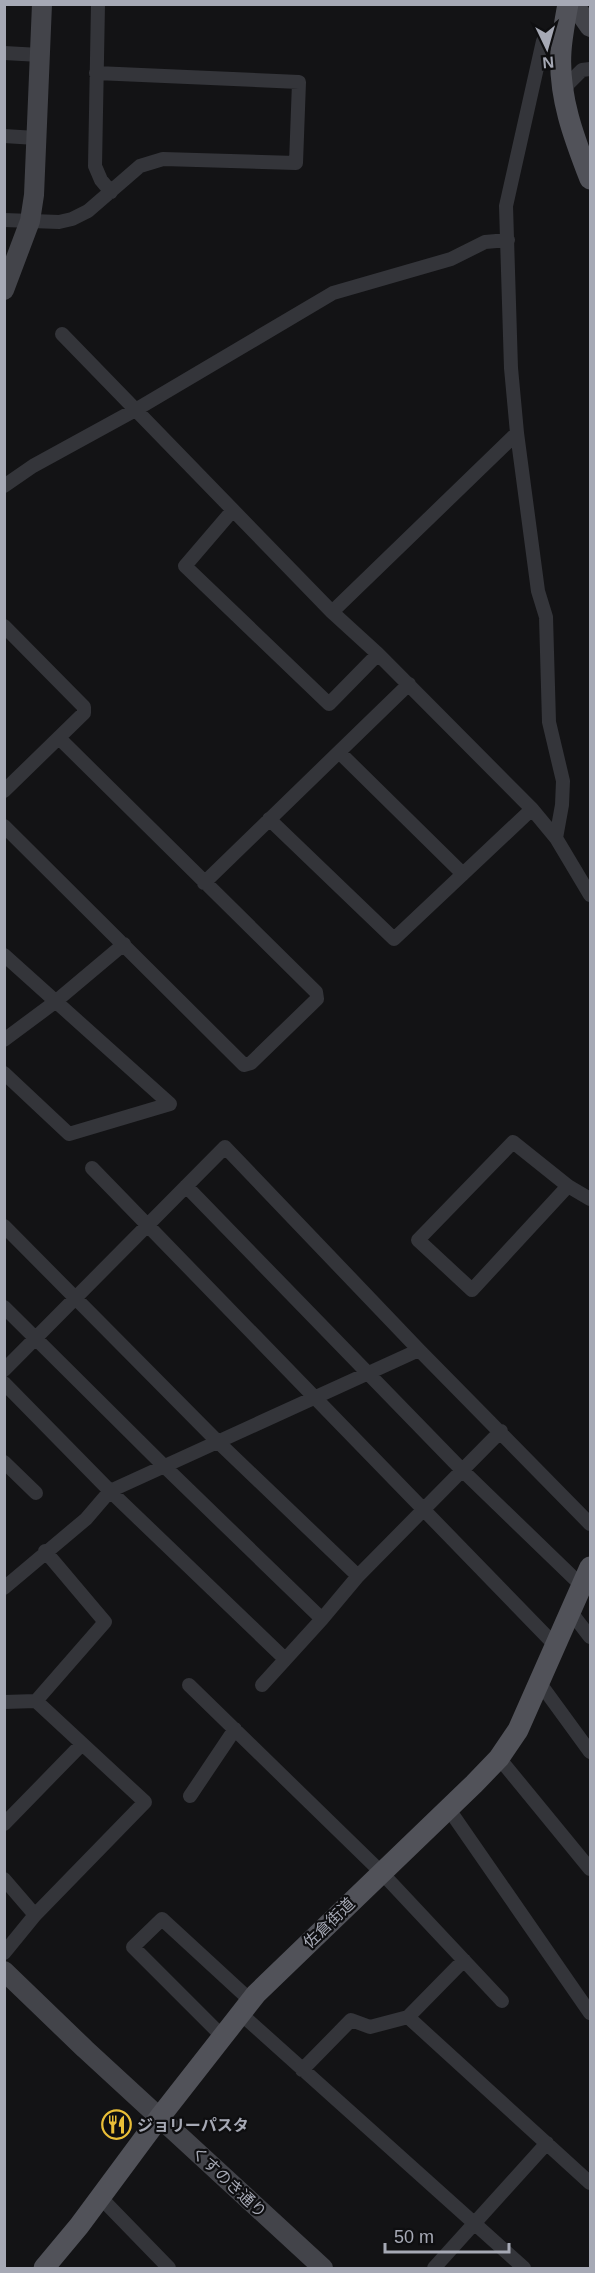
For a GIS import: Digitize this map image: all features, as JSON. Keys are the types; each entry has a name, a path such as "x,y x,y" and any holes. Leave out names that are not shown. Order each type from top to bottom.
{"main road":[{"path":"567,4 561,53 564,96 573,135 591,179"},
{"name":"佐倉街道","path":"44,2268 101,2198 159,2118 245,2007 499,1758 518,1730 586,1576"}],"street":[{"path":"4,290 30,221 34,195 42,4"},
{"path":"98,4 95,166 101,180 111,192"},
{"path":"574,4 591,27"},
{"path":"556,838 562,805 563,781 549,722 546,617 538,591 517,433 511,368 506,206 543,41 564,29"},
{"path":"4,53 40,55"},
{"path":"564,96 568,84 582,70 591,69"},
{"path":"4,220 58,222 72,219 88,211 140,166 163,159 296,163 299,82 96,73"},
{"path":"4,136 36,138"},
{"path":"4,486 33,466 137,409 333,293 451,259 485,242 508,240"},
{"path":"62,334 332,612 409,684 532,809 556,838 591,895"},
{"path":"332,612 517,433"},
{"path":"233,510 185,566 329,704 378,654"},
{"path":"4,626 84,707 84,713 60,739 4,790"},
{"path":"204,882 409,684"},
{"path":"4,826 244,1065 251,1063 317,999 316,992 60,739"},
{"path":"339,752 463,874"},
{"path":"269,819 394,939 532,809"},
{"path":"4,1040 55,1002 124,944"},
{"path":"4,955 170,1104 69,1134 4,1073"},
{"path":"568,1186 472,1290 418,1240 513,1142 568,1186 591,1199"},
{"path":"4,1370 225,1147 419,1350 591,1524"},
{"path":"92,1168 555,1645"},
{"path":"186,1186 462,1470 586,1576"},
{"path":"5,1229 217,1442 358,1576"},
{"path":"4,1307 163,1466 322,1619"},
{"path":"4,1588 45,1551 86,1519 110,1491 419,1350"},
{"path":"4,1383 110,1491 285,1659"},
{"path":"262,1685 358,1576 501,1431"},
{"path":"4,1462 36,1493"},
{"path":"36,1701 105,1622 45,1551"},
{"path":"570,1611 591,1637"},
{"path":"539,1682 591,1752"},
{"path":"189,1685 381,1872 502,2001"},
{"path":"4,1702 36,1701 145,1802 35,1915 4,1953"},
{"path":"190,1796 235,1729"},
{"path":"4,1824 82,1744"},
{"path":"499,1758 591,1869"},
{"path":"448,1808 591,2013"},
{"path":"4,1879 35,1915"},
{"path":"222,2036 133,1947 162,1919 302,2070 524,2268"},
{"path":"302,2070 351,2020 370,2027 408,2017 464,1960"},
{"name":"くすのき通り","path":"4,1971 159,2118 323,2268"},
{"path":"408,2017 591,2183"},
{"path":"434,2268 547,2144"},
{"path":"101,2198 169,2268"}],"place":[{"name":"ジョリーパスタ","path":"116,2125"}]}
